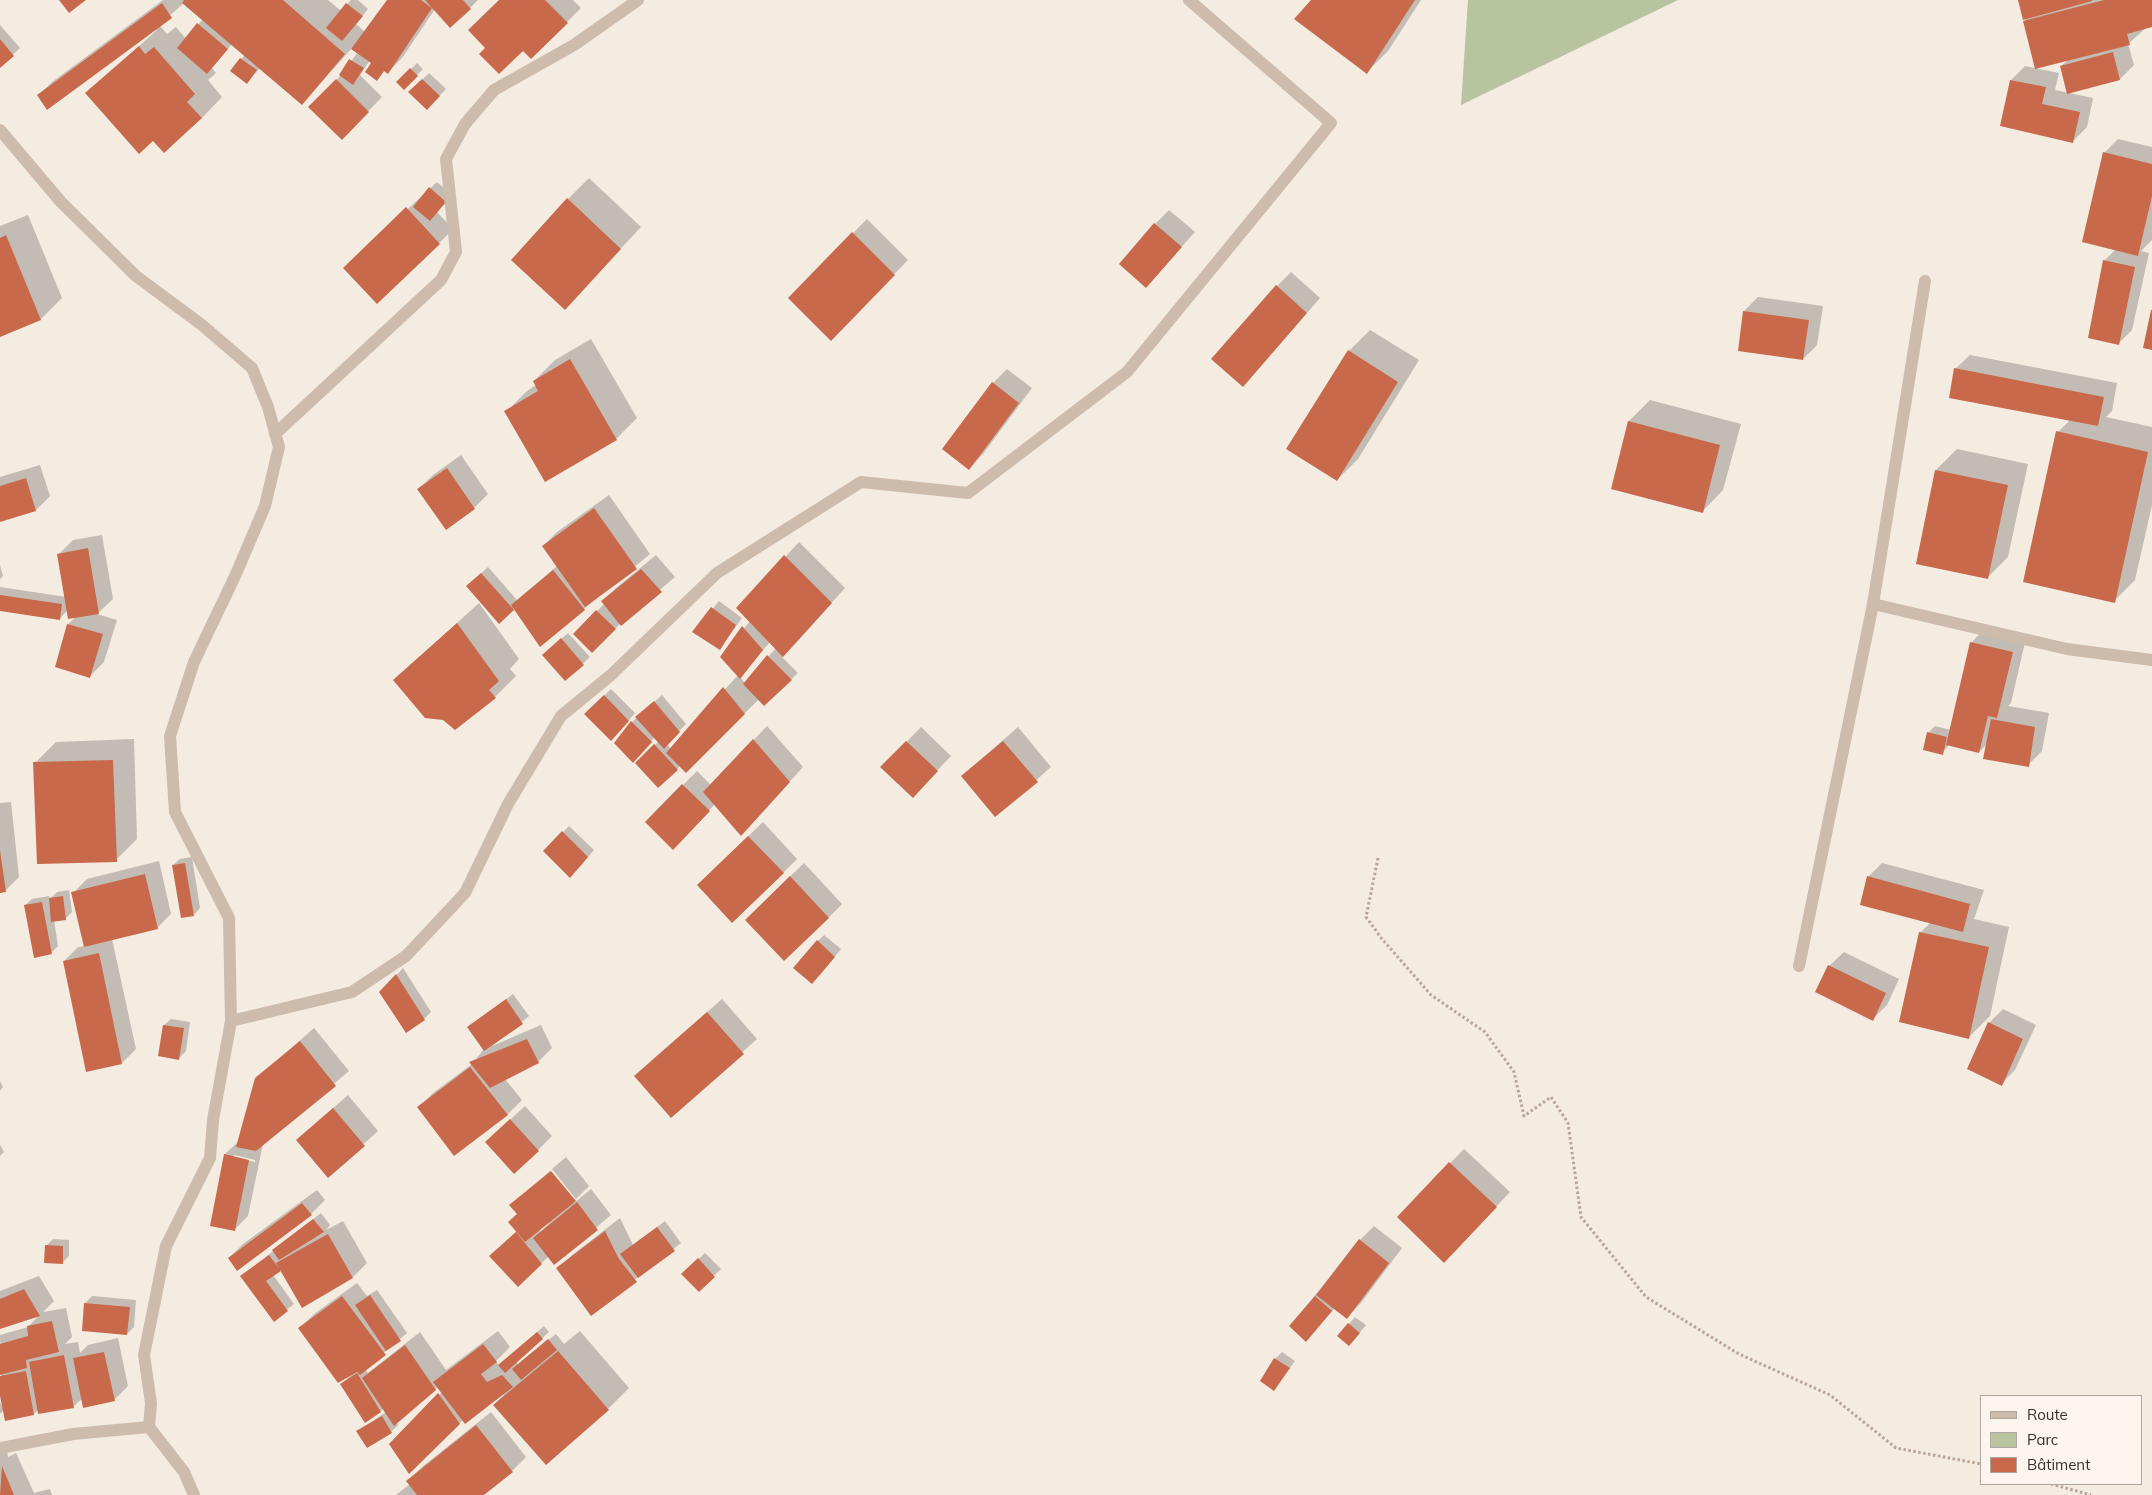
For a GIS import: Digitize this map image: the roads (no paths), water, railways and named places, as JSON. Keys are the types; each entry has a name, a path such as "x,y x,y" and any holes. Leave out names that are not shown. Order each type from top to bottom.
{"street":[{"path":"275,434 441,280 456,252 446,159 465,124 494,90 574,46 638,0"},
{"path":"231,1021 352,992 406,956 465,893 508,804 561,716 612,675 717,573 861,482 968,493 1127,372 1331,123 1189,0"},
{"path":"0,130 61,202 136,276 202,325 252,368 268,408 279,447 265,506 236,574 194,662 170,736 174,812 229,918 231,1021 213,1120 210,1158 166,1246 144,1355 151,1403 148,1427 184,1472 194,1495"},
{"path":"1799,966 1873,604 1925,281"},
{"path":"1873,604 2067,649 2152,660"},
{"path":"0,1448 73,1434 148,1427"}]}
